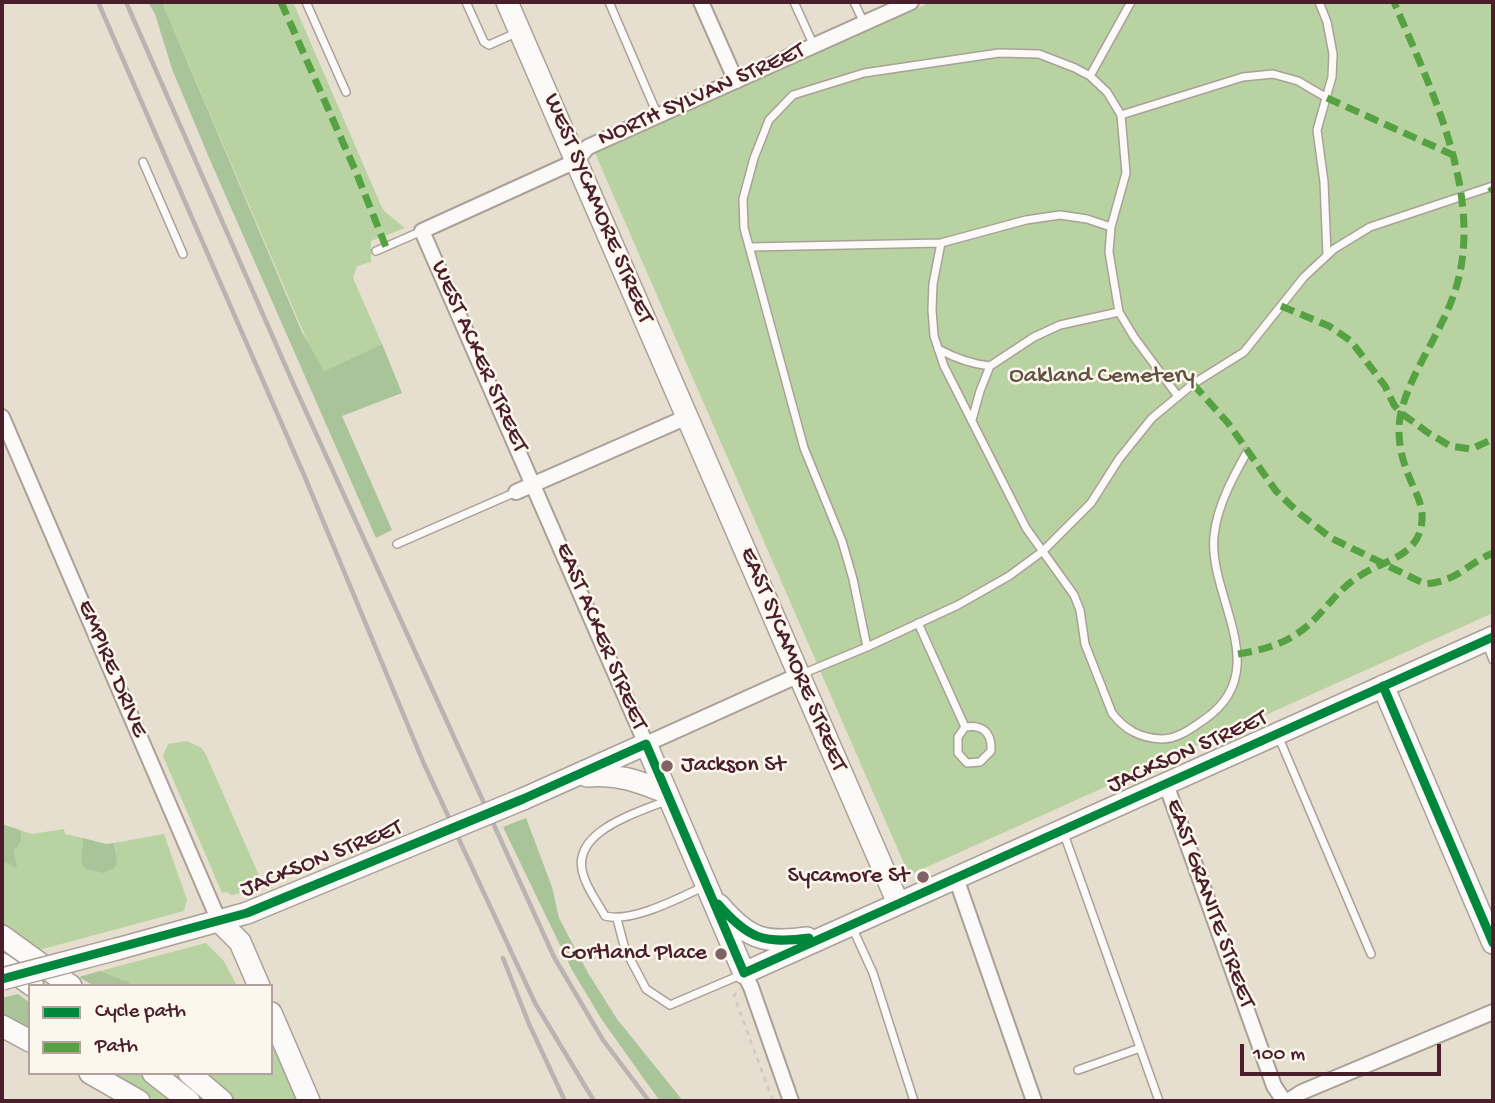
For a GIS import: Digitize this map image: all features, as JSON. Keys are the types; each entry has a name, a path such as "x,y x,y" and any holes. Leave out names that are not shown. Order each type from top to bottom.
{"street":[{"name":"WEST SYCAMORE STREET","path":"507,2 687,417"},
{"path":"701,2 736,81"},
{"name":"NORTH SYLVAN STREET","path":"422,231 576,161 588,147 911,2"},
{"name":"WEST ACKER STREET","path":"422,231 534,484"},
{"name":"EMPIRE DRIVE","path":"2,417 219,921"},
{"path":"516,492 687,417"},
{"name":"EAST SYCAMORE STREET","path":"687,417 898,903"},
{"name":"EAST ACKER STREET","path":"534,484 707,889 740,983 751,987 791,1101"},
{"name":"JACKSON STREET","path":"898,903 1383,686 1491,646"},
{"name":"JACKSON STREET","path":"2,979 247,913 523,799 799,675"},
{"path":"1383,686 1493,943"},
{"path":"571,777 606,774 630,778 667,796"},
{"name":"EAST GRANITE STREET","path":"1166,784 1274,1086 1286,1101"},
{"path":"956,878 1030,1100"},
{"path":"707,889 730,918 751,935 774,942 827,935"},
{"path":"740,983 827,935 898,903"},
{"path":"219,921 244,984"},
{"path":"219,921 240,942 258,984"},
{"path":"2,936 68,984"},
{"path":"2,964 30,984"},
{"path":"1286,1101 1493,1012"},
{"path":"273,1018 309,1101"},
{"path":"2,1026 28,1040"},
{"path":"94,1075 139,1101"},
{"path":"156,1075 189,1101"},
{"path":"191,1075 222,1101"}],"lane":[{"path":"306,2 346,92"},
{"path":"466,2 484,43 489,45 520,32"},
{"path":"609,2 658,116"},
{"path":"794,2 814,46"},
{"path":"854,2 864,23"},
{"path":"1090,76 1131,2"},
{"path":"1319,2 1327,22 1333,54 1332,77 1317,130 1324,182 1327,254"},
{"path":"867,647 842,541 804,448 744,228 743,199 754,158 769,121 793,95 864,73 999,53 1039,54 1090,76 1107,92 1121,115 1126,173 1111,227 1109,252 1119,312 1133,337 1177,395"},
{"path":"1121,115 1243,77 1272,74 1298,81 1327,97"},
{"path":"143,162 183,254"},
{"path":"799,675 958,605 1009,576 1043,551 1091,503 1119,459 1152,418 1177,395 1244,352 1304,276 1327,254 1370,227 1493,186"},
{"path":"751,247 941,243 1027,220 1060,215 1087,219 1111,227"},
{"path":"376,251 422,231"},
{"path":"941,243 933,284 932,310 934,336 944,366 1027,528 1074,595 1080,610 1085,644 1112,713 1139,737 1165,739 1188,731 1209,716 1227,695 1235,677 1238,654 1235,632 1215,569 1214,540 1221,507 1232,478 1247,452"},
{"path":"972,421 979,391 990,366 1034,337 1060,326 1119,312"},
{"path":"938,349 974,365 990,366"},
{"path":"397,544 516,492"},
{"path":"918,623 965,727"},
{"path":"965,727 981,727 990,737 991,751 980,762 967,763 958,753 958,737 965,727"},
{"path":"1277,734 1371,954"},
{"path":"667,796 593,836 581,857 583,876 605,916 617,919 707,889"},
{"path":"1062,830 1159,1101"},
{"path":"617,919 625,949 646,989 670,1005 740,983"},
{"path":"851,925 873,973 914,1101"},
{"path":"1078,1070 1140,1048"}],"path":[{"path":"740,983 734,996 773,1101"}],"green space":[{"path":"148,2 162,2 302,332 324,371 382,344 402,393 342,416 392,530 376,538 210,160 172,69 155,14"},
{"path":"162,2 293,2 383,210 405,228 371,241 371,262 357,266 353,278 382,344 324,371 312,352"},
{"name":"Oakland Cemetery","path":"931,2 1493,2 1493,613 909,875 595,153"},
{"path":"187,741 202,748 207,757 264,887 232,895 222,893 163,756 168,744"},
{"path":"526,818 552,887 559,918 588,973 617,1019 683,1101 661,1101 657,1097 602,1020 572,970 503,827"},
{"path":"2,824 20,830 21,841 14,850 17,868 2,861"},
{"path":"64,829 65,834 83,838 81,862 101,872 114,868 117,863 114,843 164,834 187,900 184,911 39,950 2,924 2,861 16,867 14,850 22,836 20,830 32,834"},
{"path":"83,838 106,844 114,843 117,862 115,868 103,873 86,869 81,862"},
{"path":"206,943 223,960 236,984 130,984 100,971"},
{"path":"100,971 130,984 91,984 79,977"},
{"path":"18,994 28,1002 28,1031 2,1017 2,998"},
{"path":"273,1034 302,1101 236,1101 205,1075 273,1075"},
{"path":"110,1075 145,1075 178,1101 157,1101"}],"railway":[{"path":"98,2 304,475 424,764 535,1003 594,1101"},
{"path":"126,2 293,383 554,957 603,1040 649,1101"},
{"path":"503,958 529,1024 565,1101"}],"marked path":[{"path":"281,2 386,247"},
{"path":"1238,654 1274,645 1298,633 1348,584 1409,549 1421,529 1419,500 1407,471 1399,438 1401,412 1412,381 1455,291 1463,255 1464,218 1450,143 1394,2"},
{"path":"1327,98 1453,155"},
{"path":"1490,187 1493,191"},
{"path":"1281,306 1329,326 1351,341 1385,386 1394,405 1427,432 1450,446 1471,449 1493,439"},
{"path":"1193,384 1228,423 1276,491 1331,538 1425,584 1454,576 1493,553"}],"cycle path":[{"path":"2,979 247,913 523,799 646,744 744,973 1493,637"},
{"path":"1383,686 1493,943"},
{"path":"718,904 739,925 758,936 780,940 809,938"}],"place":[{"name":"Jackson St","path":"667,766"},
{"name":"Sycamore St","path":"923,877"},
{"name":"Cortland Place","path":"721,954"}]}
